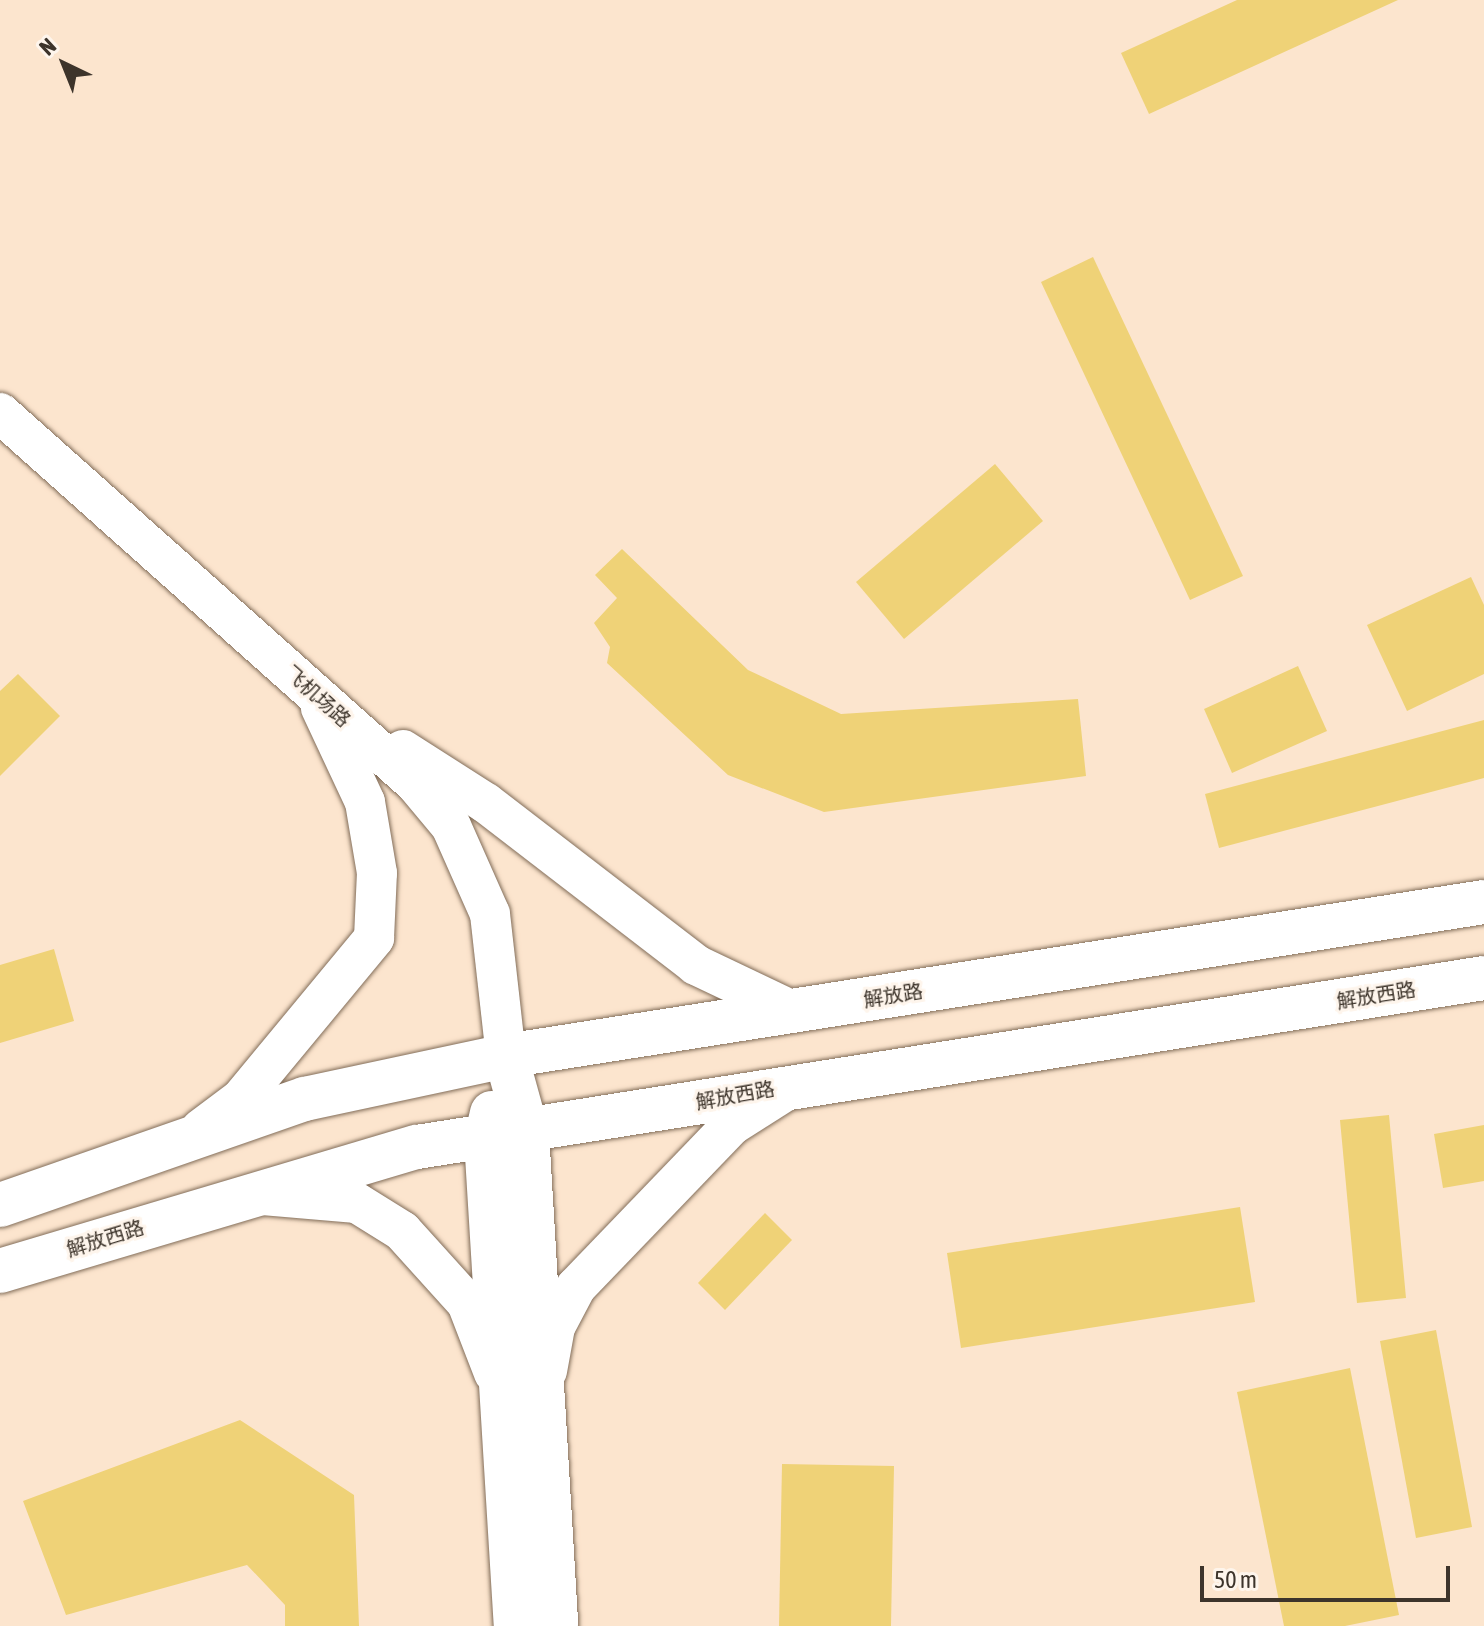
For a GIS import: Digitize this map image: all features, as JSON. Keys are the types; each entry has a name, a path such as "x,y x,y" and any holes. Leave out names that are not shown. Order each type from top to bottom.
{"main road":[{"name":"解放路","path":"176,1148 305,1099 506,1056 1484,902"},
{"name":"解放西路","path":"0,1271 247,1194 417,1147 507,1135 802,1083 1484,978"},
{"path":"506,1056 507,1135 522,1398 516,1626"},
{"path":"0,1205 176,1148"},
{"path":"522,1398 556,1626"}],"street":[{"name":"飞机场路","path":"0,413 415,783 475,869 490,914 506,1056"},
{"path":"315,693 486,803 696,965 793,1011"},
{"path":"176,1148 241,1099 374,938 377,873 365,802 315,693"},
{"path":"522,1398 576,1287 732,1125 802,1083"},
{"path":"247,1194 357,1203 402,1231 467,1303 522,1398"}],"building":[{"path":"1237,0 1398,0 1149,114 1121,53"},
{"path":"1093,257 1243,576 1190,600 1041,282"},
{"path":"995,464 1043,521 904,639 856,582"},
{"path":"622,549 748,670 841,714 1078,699 1086,776 824,812 728,775 607,663 610,647 594,623 617,598 595,575"},
{"path":"1471,577 1484,605 1484,674 1407,711 1367,625"},
{"path":"1298,666 1327,731 1232,773 1204,709"},
{"path":"18,674 60,716 0,776 0,691"},
{"path":"1484,720 1484,778 1219,848 1205,794"},
{"path":"54,949 74,1021 0,1043 0,965"},
{"path":"1389,1115 1406,1298 1357,1303 1340,1120"},
{"path":"1484,1125 1484,1181 1443,1188 1434,1134"},
{"path":"1240,1207 1255,1302 961,1348 947,1253"},
{"path":"765,1213 792,1240 725,1310 698,1283"},
{"path":"1436,1330 1472,1527 1416,1538 1380,1341"},
{"path":"1350,1368 1399,1615 1345,1626 1284,1626 1237,1392"},
{"path":"240,1420 354,1495 359,1626 285,1626 285,1605 247,1565 66,1615 23,1501"},
{"path":"782,1464 894,1466 891,1626 779,1626"}]}
